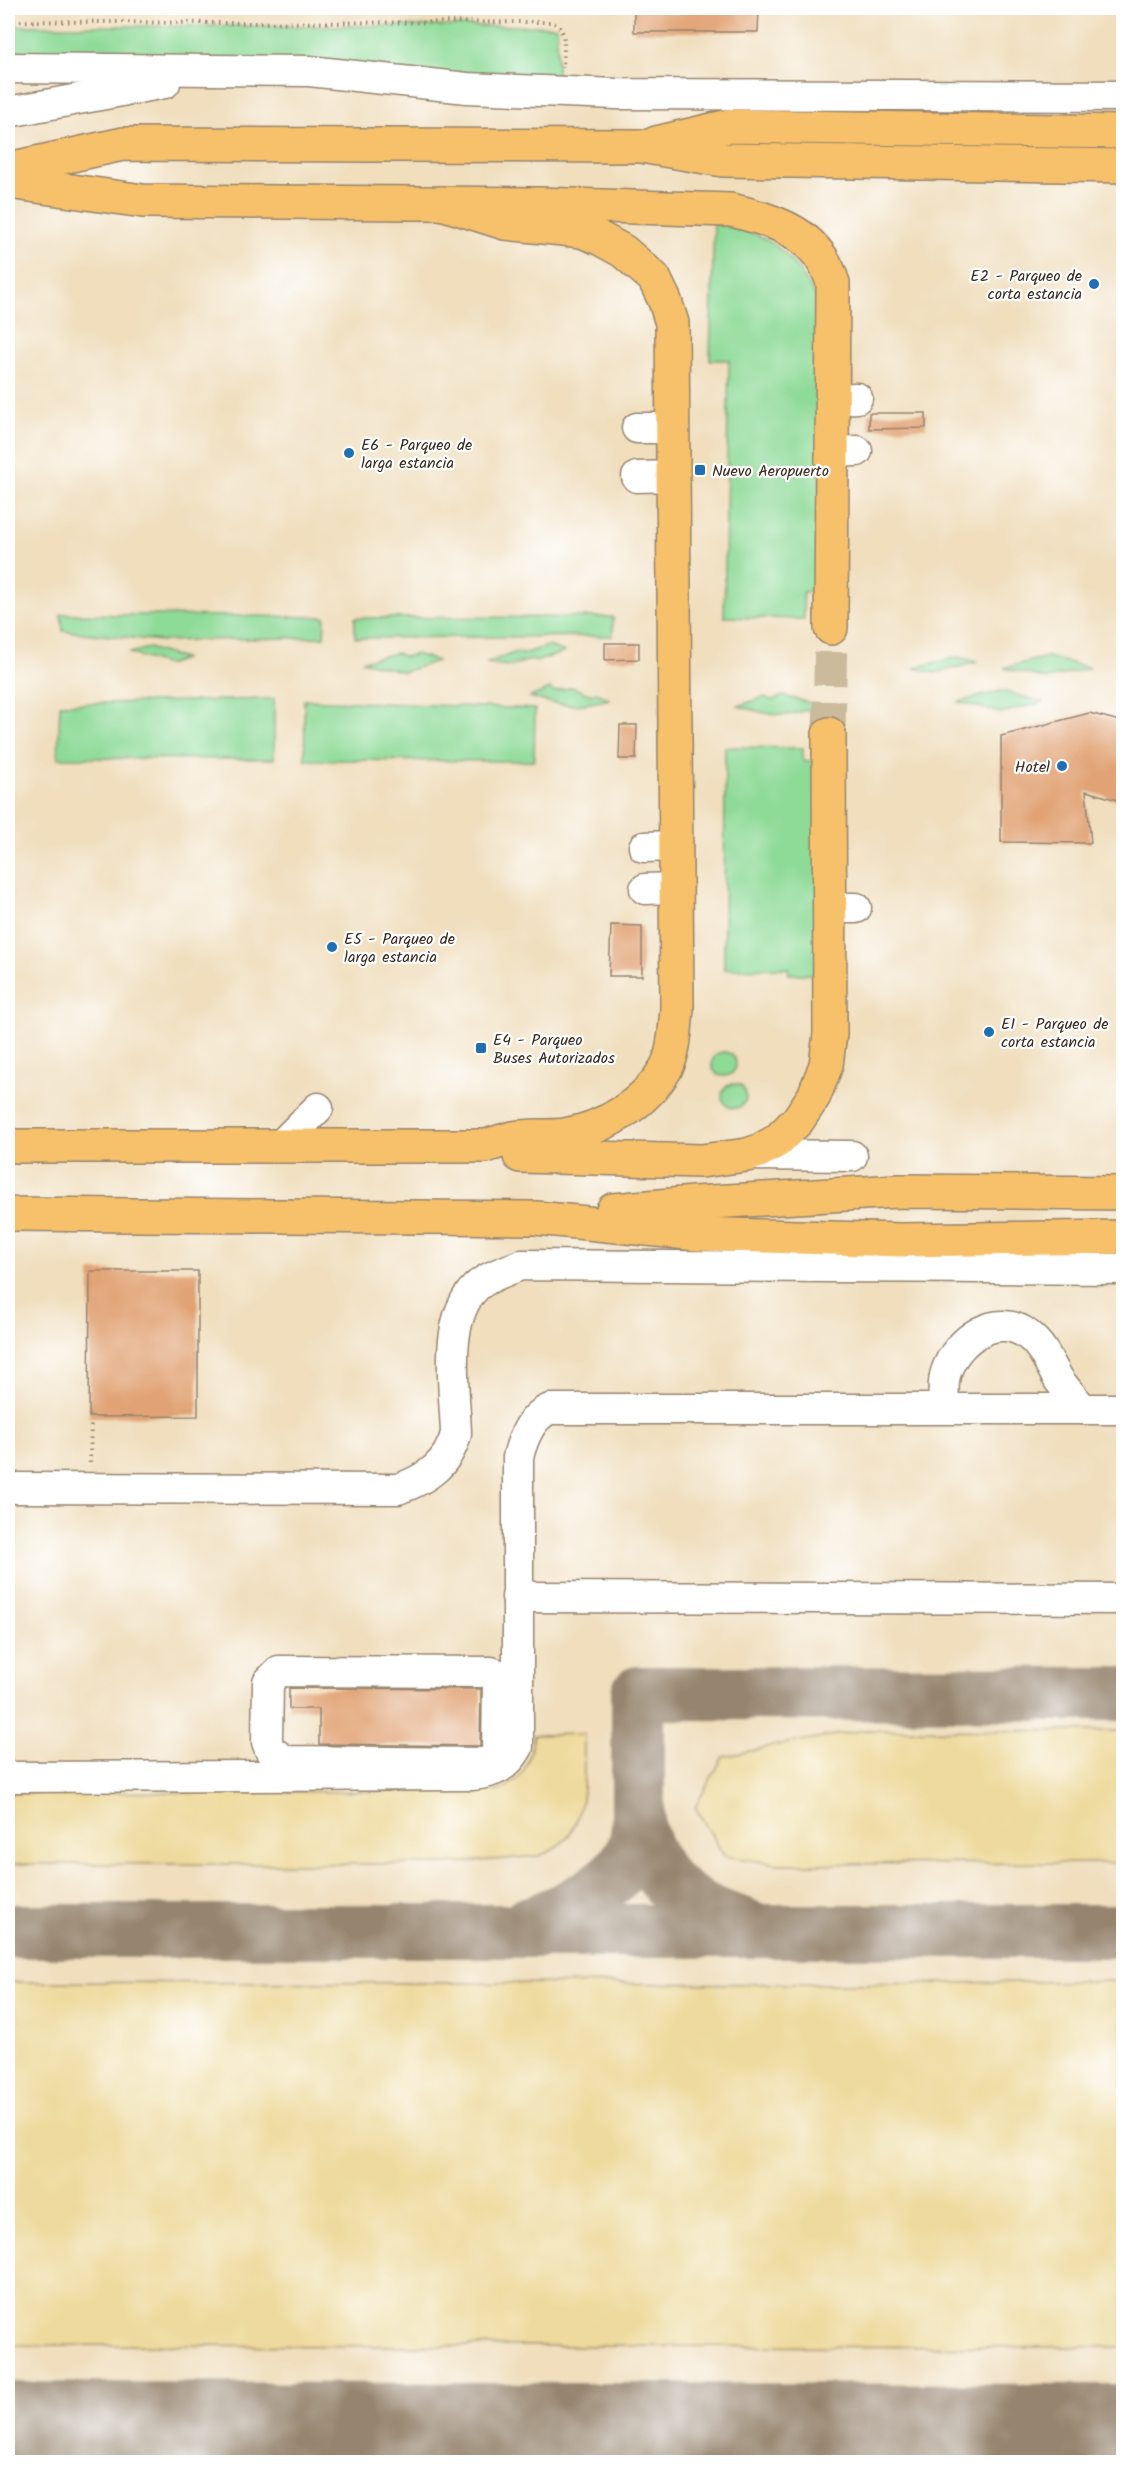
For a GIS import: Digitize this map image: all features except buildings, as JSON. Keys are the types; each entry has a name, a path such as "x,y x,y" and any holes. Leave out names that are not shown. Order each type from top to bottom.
{"main road":[{"path":"641,147 729,126 1124,132"},
{"path":"8,169 123,144 641,147 723,160 1124,166"},
{"path":"8,182 143,201 442,203 731,210 784,226 814,247 829,270 834,283 846,398 845,452 831,628"},
{"path":"8,1146 282,1144 486,1146 514,1138 579,1132 598,1125 624,1112 646,1094 666,1067 672,1047 666,1019 660,847 674,476 672,322 654,278 623,251 582,231 505,223 442,203"},
{"path":"486,1146 521,1157 701,1161 747,1155 777,1141 798,1120 814,1096 826,1065 843,908 830,734"},
{"path":"536,1218 694,1203 898,1191 1124,1193"},
{"path":"8,1214 536,1218 698,1234 900,1240 1124,1237"}],"lane":[{"path":"8,68 309,71 467,88 616,94 1124,96"},
{"path":"8,112 236,70"},
{"path":"637,428 673,428"},
{"path":"637,477 674,476"},
{"path":"282,1144 318,1108"},
{"path":"747,1155 852,1156"},
{"path":"8,1488 398,1489 411,1484 439,1467 452,1450 456,1434 455,1326 462,1307 476,1287 497,1274 521,1265 1124,1269"},
{"path":"944,1408 945,1375 950,1362 972,1336 993,1326 1005,1325 1027,1334 1038,1344 1059,1379 1083,1408"},
{"path":"8,1777 378,1769 488,1763 494,1760 498,1749 498,1681 496,1674 490,1672 279,1671 272,1675 268,1682 267,1742 270,1750 278,1757 295,1762 378,1769 483,1774 498,1769 511,1760 518,1747 518,1457 524,1438 543,1412 558,1407 1124,1409"},
{"path":"518,1597 1124,1599"}],"path":[{"path":"8,21 551,22 559,24 562,29 563,71"},
{"path":"90,1472 91,1422"}],"green space":[{"path":"8,26 554,26 557,28 557,72 560,80 26,54 18,52 8,44"},
{"path":"714,223 751,233 777,247 798,269 818,301 821,591 803,592 804,619 724,617 729,360 710,360"},
{"path":"61,614 325,617 324,637 162,641 63,631"},
{"path":"613,617 613,636 355,638 355,618"},
{"path":"548,646 565,652 535,662 531,660 509,666 486,663 517,652 523,654"},
{"path":"149,648 184,659 167,665 129,653"},
{"path":"396,653 405,657 416,654 437,661 404,672 362,661"},
{"path":"958,657 978,662 935,673 914,668"},
{"path":"1047,657 1090,668 1047,679 1004,668"},
{"path":"572,687 591,695 596,692 609,699 569,705 530,697 550,689 554,692"},
{"path":"1001,691 1044,702 1001,713 959,702"},
{"path":"784,696 818,705 787,715 760,712 738,706 764,697 772,700"},
{"path":"274,699 274,759 58,758 60,704"},
{"path":"304,700 535,709 534,761 305,760"},
{"path":"725,747 803,748 803,761 819,761 820,974 789,974 788,968 724,969"},
{"path":"724,1052 733,1055 736,1064 733,1073 724,1076 715,1073 712,1064 715,1055"},
{"path":"734,1084 743,1087 746,1096 743,1105 734,1108 725,1105 722,1096 725,1087"}],"sand":[{"path":"865,1730 1123,1731 1123,1863 778,1864 724,1856 695,1807 723,1757"},
{"path":"584,1734 583,1788 576,1822 568,1836 555,1848 538,1856 445,1864 8,1864 8,1793 498,1791 520,1776 528,1762 534,1735"},
{"path":"1123,1981 1123,2347 8,2345 8,1982 852,1984"}],"taxiway":[{"path":"525,1925 573,1905 605,1885 628,1859 635,1844 638,1825 638,1693 1124,1694"},
{"path":"638,1825 653,1863 675,1890 705,1910 743,1924"},
{"path":"8,1931 1124,1931"},
{"path":"978,2453 1062,2462"}],"runway":[{"path":"8,2450 1124,2452"}],"tunnel":[{"path":"829,734 831,628"}],"place":[{"name":"E2 - Parqueo de corta estancia","path":"1094,284"},
{"name":"E6 - Parqueo de larga estancia","path":"349,453"},
{"name":"Nuevo Aeropuerto","path":"700,470"},
{"name":"Hotel","path":"1062,766"},
{"name":"E5 - Parqueo de larga estancia","path":"332,947"},
{"name":"E1 - Parqueo de corta estancia","path":"989,1032"},
{"name":"E4 - Parqueo Buses Autorizados","path":"481,1048"}]}
